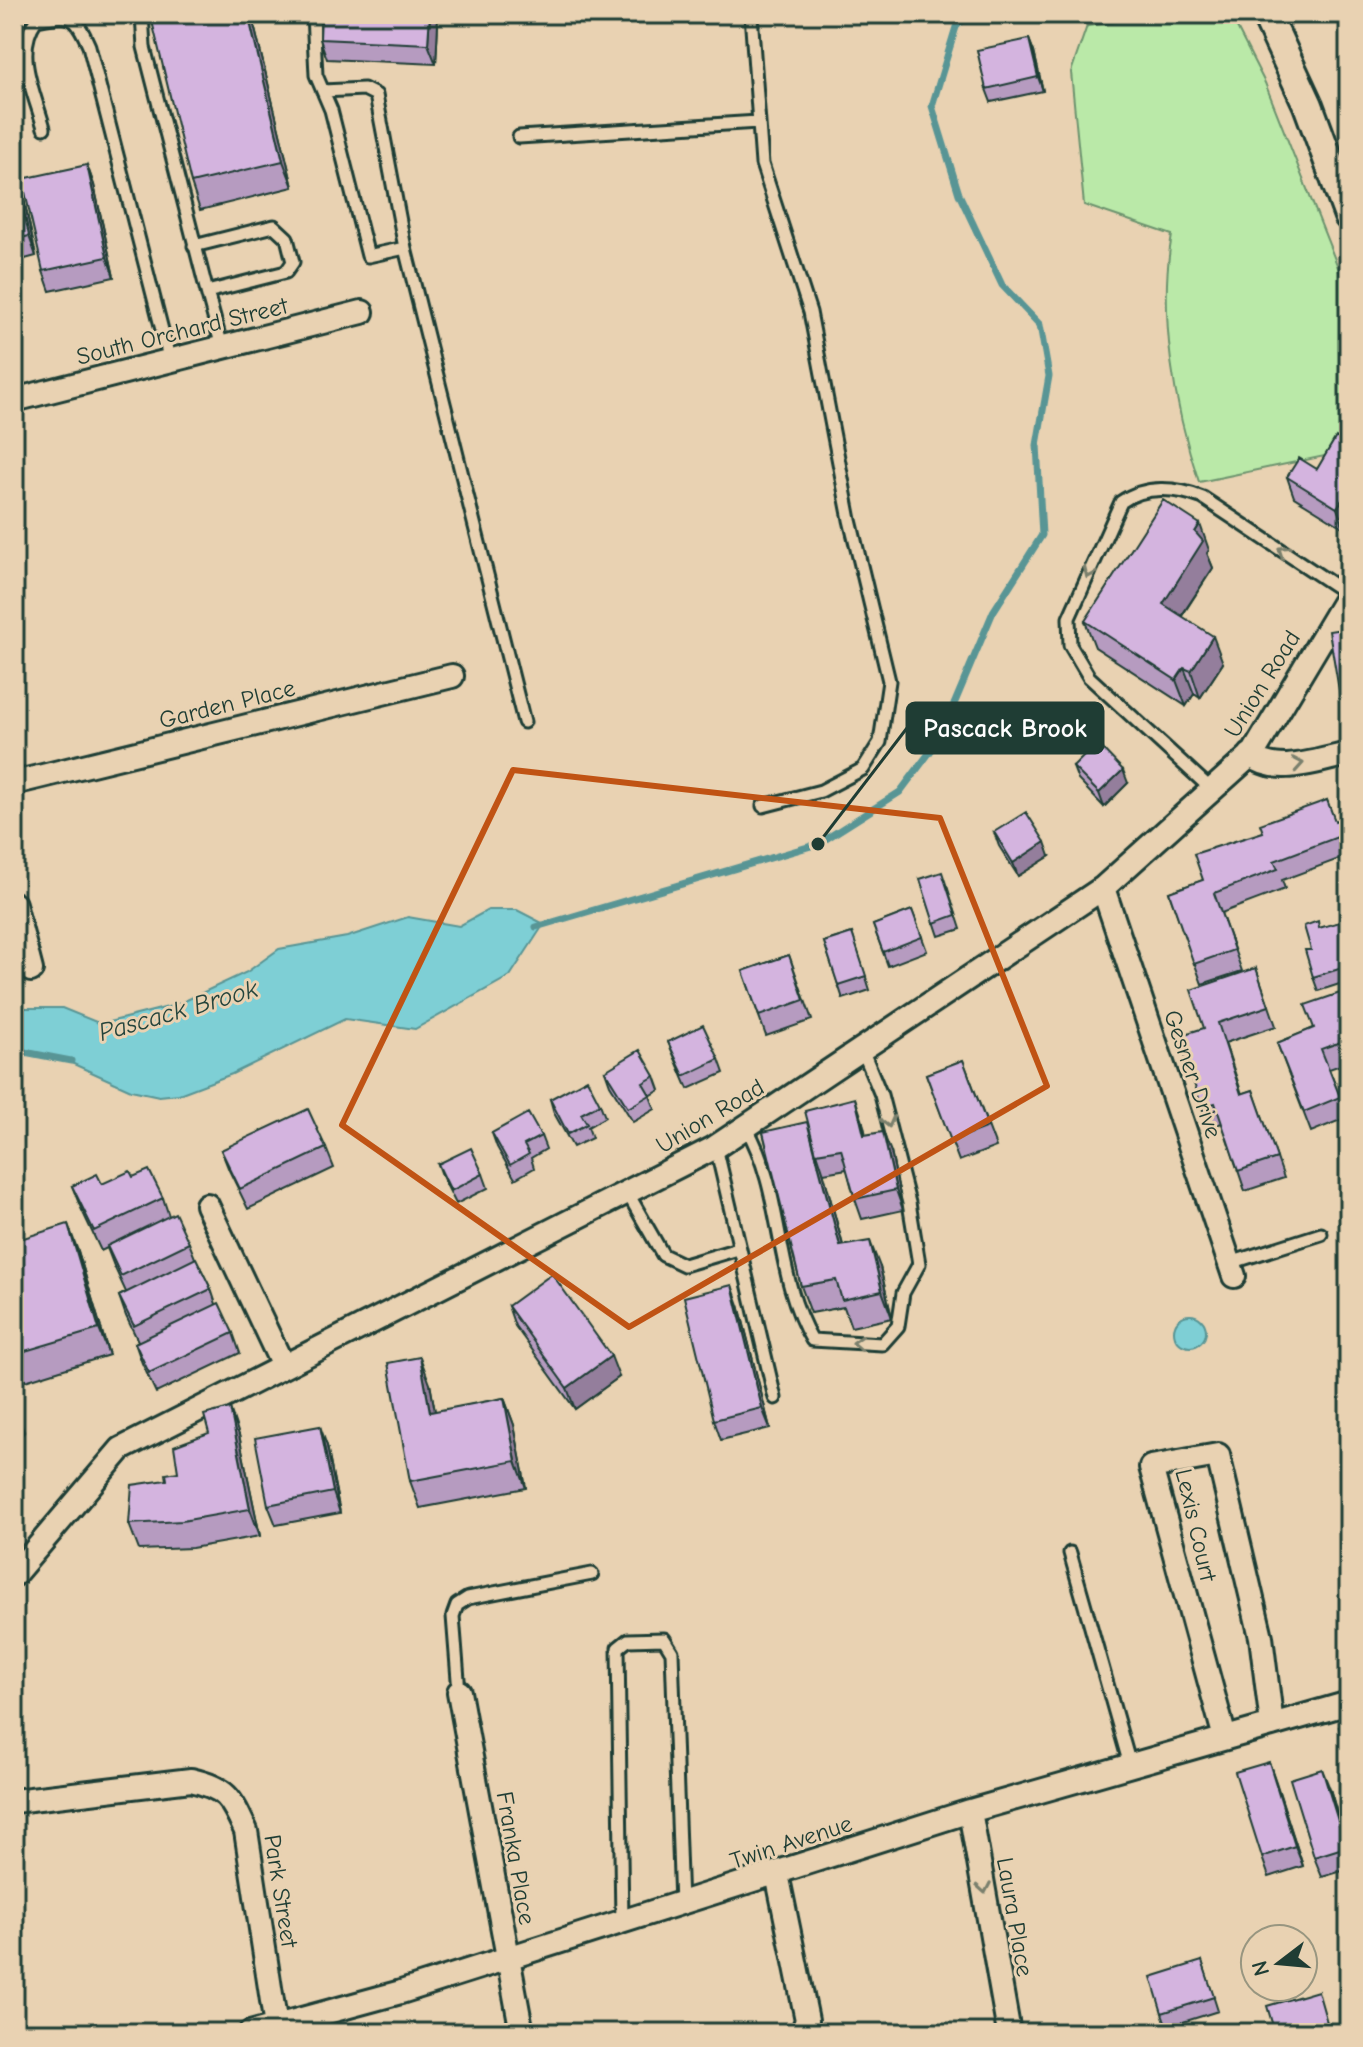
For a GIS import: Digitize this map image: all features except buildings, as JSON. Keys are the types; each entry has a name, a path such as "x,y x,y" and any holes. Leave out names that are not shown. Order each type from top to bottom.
{"street":[{"path":"1266,14 1308,105 1349,216"},
{"name":"South Orchard Street","path":"14,400 362,312"},
{"name":"Union Road","path":"14,1575 22,1551 121,1449 716,1147 1103,888 1250,755 1349,594"},
{"name":"Garden Place","path":"14,783 452,676"},
{"path":"1250,755 1259,762 1278,767 1349,754"},
{"name":"Gesner Drive","path":"1103,888 1232,1269"},
{"path":"14,904 31,970"},
{"path":"207,1205 283,1366"},
{"name":"Lexis Court","path":"1225,1738 1151,1467 1218,1455 1261,1637 1272,1725"},
{"name":"Franka Place","path":"459,1692 522,2033"},
{"name":"Twin Avenue","path":"250,2033 622,1923 970,1811 1349,1703"},
{"name":"Park Street","path":"14,1801 191,1780 219,1786 234,1805 246,1831 276,2027"},
{"name":"Laura Place","path":"970,1811 1009,2033"},
{"path":"777,1874 807,2020 802,2033"}],"lane":[{"path":"142,14 144,47 222,347"},
{"path":"313,14 316,75 368,256 405,248"},
{"path":"751,14 762,164 810,312 850,520 889,681 880,742 863,769 821,791 763,806"},
{"path":"44,128 23,50 27,32 36,20 67,15 78,21 89,46 170,361"},
{"path":"323,91 364,89 376,95 405,248 524,722"},
{"path":"519,137 758,122"},
{"path":"194,246 274,226 287,238 293,262 286,272 207,292"},
{"path":"1211,789 1089,677 1070,645 1069,618 1121,502 1133,493 1160,490 1193,494 1349,594"},
{"path":"746,1127 772,1191 796,1313 812,1340 882,1344 898,1326 903,1293 919,1264 909,1203 881,1095 862,1049"},
{"path":"716,1147 775,1398"},
{"path":"627,1192 663,1255 684,1265 738,1249"},
{"path":"1232,1269 1321,1234"},
{"path":"1070,1553 1130,1765"},
{"path":"459,1692 453,1616 457,1605 468,1598 592,1574"},
{"path":"622,1923 618,1648 628,1640 664,1639 672,1652 681,1904"}],"highlighted area":[{"path":"513,770 940,818 1047,1086 629,1327 342,1125"}],"green space":[{"path":"1175,14 1227,14 1232,18 1265,83 1349,295 1349,451 1199,482 1182,423 1171,360 1167,296 1172,235 1084,205 1071,72 1087,26"}],"water":[{"path":"488,910 517,910 544,924 510,976 415,1029 345,1019 232,1074 179,1094 159,1096 131,1090 67,1061 14,1050 14,1008 62,1008 101,1024 176,1005 247,972 279,949 347,937 408,917 459,926"},
{"path":"1190,1315 1201,1320 1206,1331 1201,1342 1190,1347 1179,1342 1174,1331 1179,1320"}],"waterway":[{"name":"Pascack Brook","path":"536,927 818,844 900,792 939,740 993,612 1042,535 1037,445 1049,376 1040,325 1002,285 959,194 932,106 956,27 968,14"},
{"name":"Pascack Brook","path":"14,1050 71,1061"}],"place":[{"name":"Pascack Brook","path":"818,844"}]}
